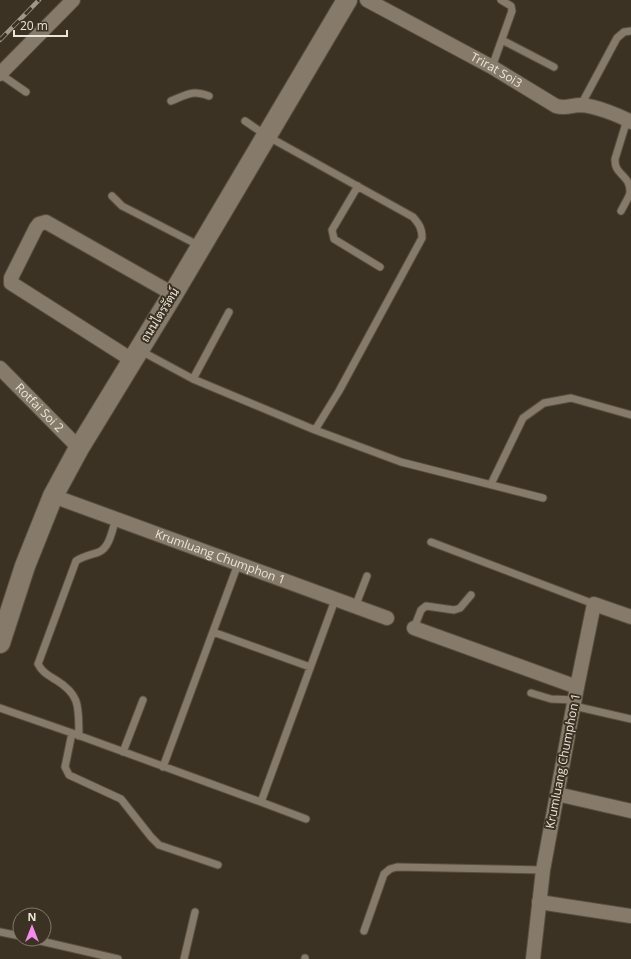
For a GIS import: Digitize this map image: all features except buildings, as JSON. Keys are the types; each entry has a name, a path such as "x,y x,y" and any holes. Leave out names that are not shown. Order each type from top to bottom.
{"main road":[{"name":"ถนนไตรรัตน์","path":"0,643 25,566 53,496 79,448 173,294 347,0"}],"street":[{"path":"0,74 73,0"},
{"name":"Trirat Soi3","path":"367,0 492,67 556,106 564,108 581,105 606,111 629,121"},
{"path":"135,355 11,283 10,278 36,228 39,224 46,222 173,294"},
{"name":"Rotfai Soi 2","path":"0,368 79,448"},
{"name":"Krumluang Chumphon 1","path":"53,496 387,618"},
{"path":"575,698 594,604 631,617"},
{"name":"Krumluang Chumphon 1","path":"414,628 575,698 543,870 533,959"},
{"path":"557,794 631,811"},
{"path":"539,902 631,916"}],"lane":[{"path":"492,67 512,11 511,6 501,0"},
{"path":"581,105 617,38 624,32 631,31"},
{"path":"502,40 554,67"},
{"path":"0,74 26,92"},
{"path":"172,101 190,93 198,92 209,96"},
{"path":"245,120 267,136 413,217 420,225 422,230 422,238 339,391 315,430"},
{"path":"621,211 630,193 631,185 628,178 618,170 615,165 615,160 629,121"},
{"path":"358,186 332,230 334,239 380,267"},
{"path":"112,196 122,206 201,247"},
{"path":"193,379 229,312"},
{"path":"135,355 315,430 401,462 543,498"},
{"path":"491,484 523,418 544,403 571,398 631,415"},
{"path":"116,519 106,547 100,551 83,556 76,562 38,664 41,671 67,686 73,693 78,704 76,735 65,767 69,775 121,799 151,838 159,845 218,865"},
{"path":"431,542 594,604"},
{"path":"163,766 238,564"},
{"path":"355,607 367,576"},
{"path":"414,628 421,610 426,606 454,610 460,608 470,596"},
{"path":"261,802 335,600"},
{"path":"213,632 310,667"},
{"path":"531,693 551,699 575,698 631,719"},
{"path":"123,752 143,700"},
{"path":"0,708 306,819"},
{"path":"364,931 384,874 397,867 543,870"},
{"path":"184,959 195,912"},
{"path":"0,932 12,934"},
{"path":"52,944 118,959"}],"railway":[{"path":"0,40 39,0"}]}
